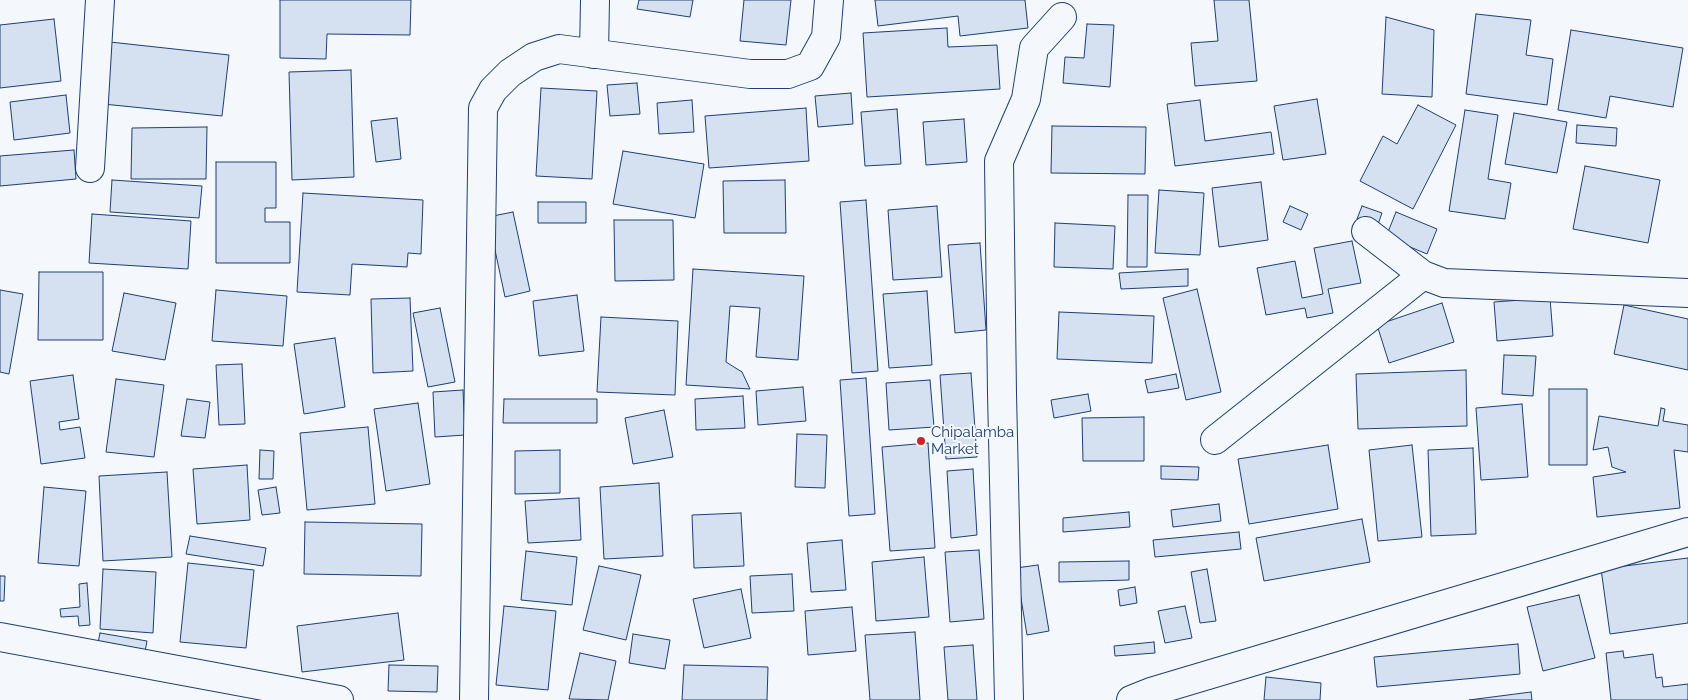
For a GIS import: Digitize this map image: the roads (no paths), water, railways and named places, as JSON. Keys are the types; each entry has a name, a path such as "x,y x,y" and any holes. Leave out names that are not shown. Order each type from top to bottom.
{"street":[{"path":"90,168 100,0"},
{"path":"594,54 595,0"},
{"path":"474,700 483,108 494,90 510,73 534,58 559,49 750,74 788,74 810,66 826,37 829,0"},
{"path":"1009,700 1003,492 999,161 1026,99 1034,48 1062,17"},
{"path":"1366,231 1423,276 1444,283 1688,293"},
{"path":"1215,440 1423,276"},
{"path":"1131,700 1151,692 1688,532"},
{"path":"0,637 339,700"}],"place":[{"name":"Chipalamba Market","path":"921,441"}]}
